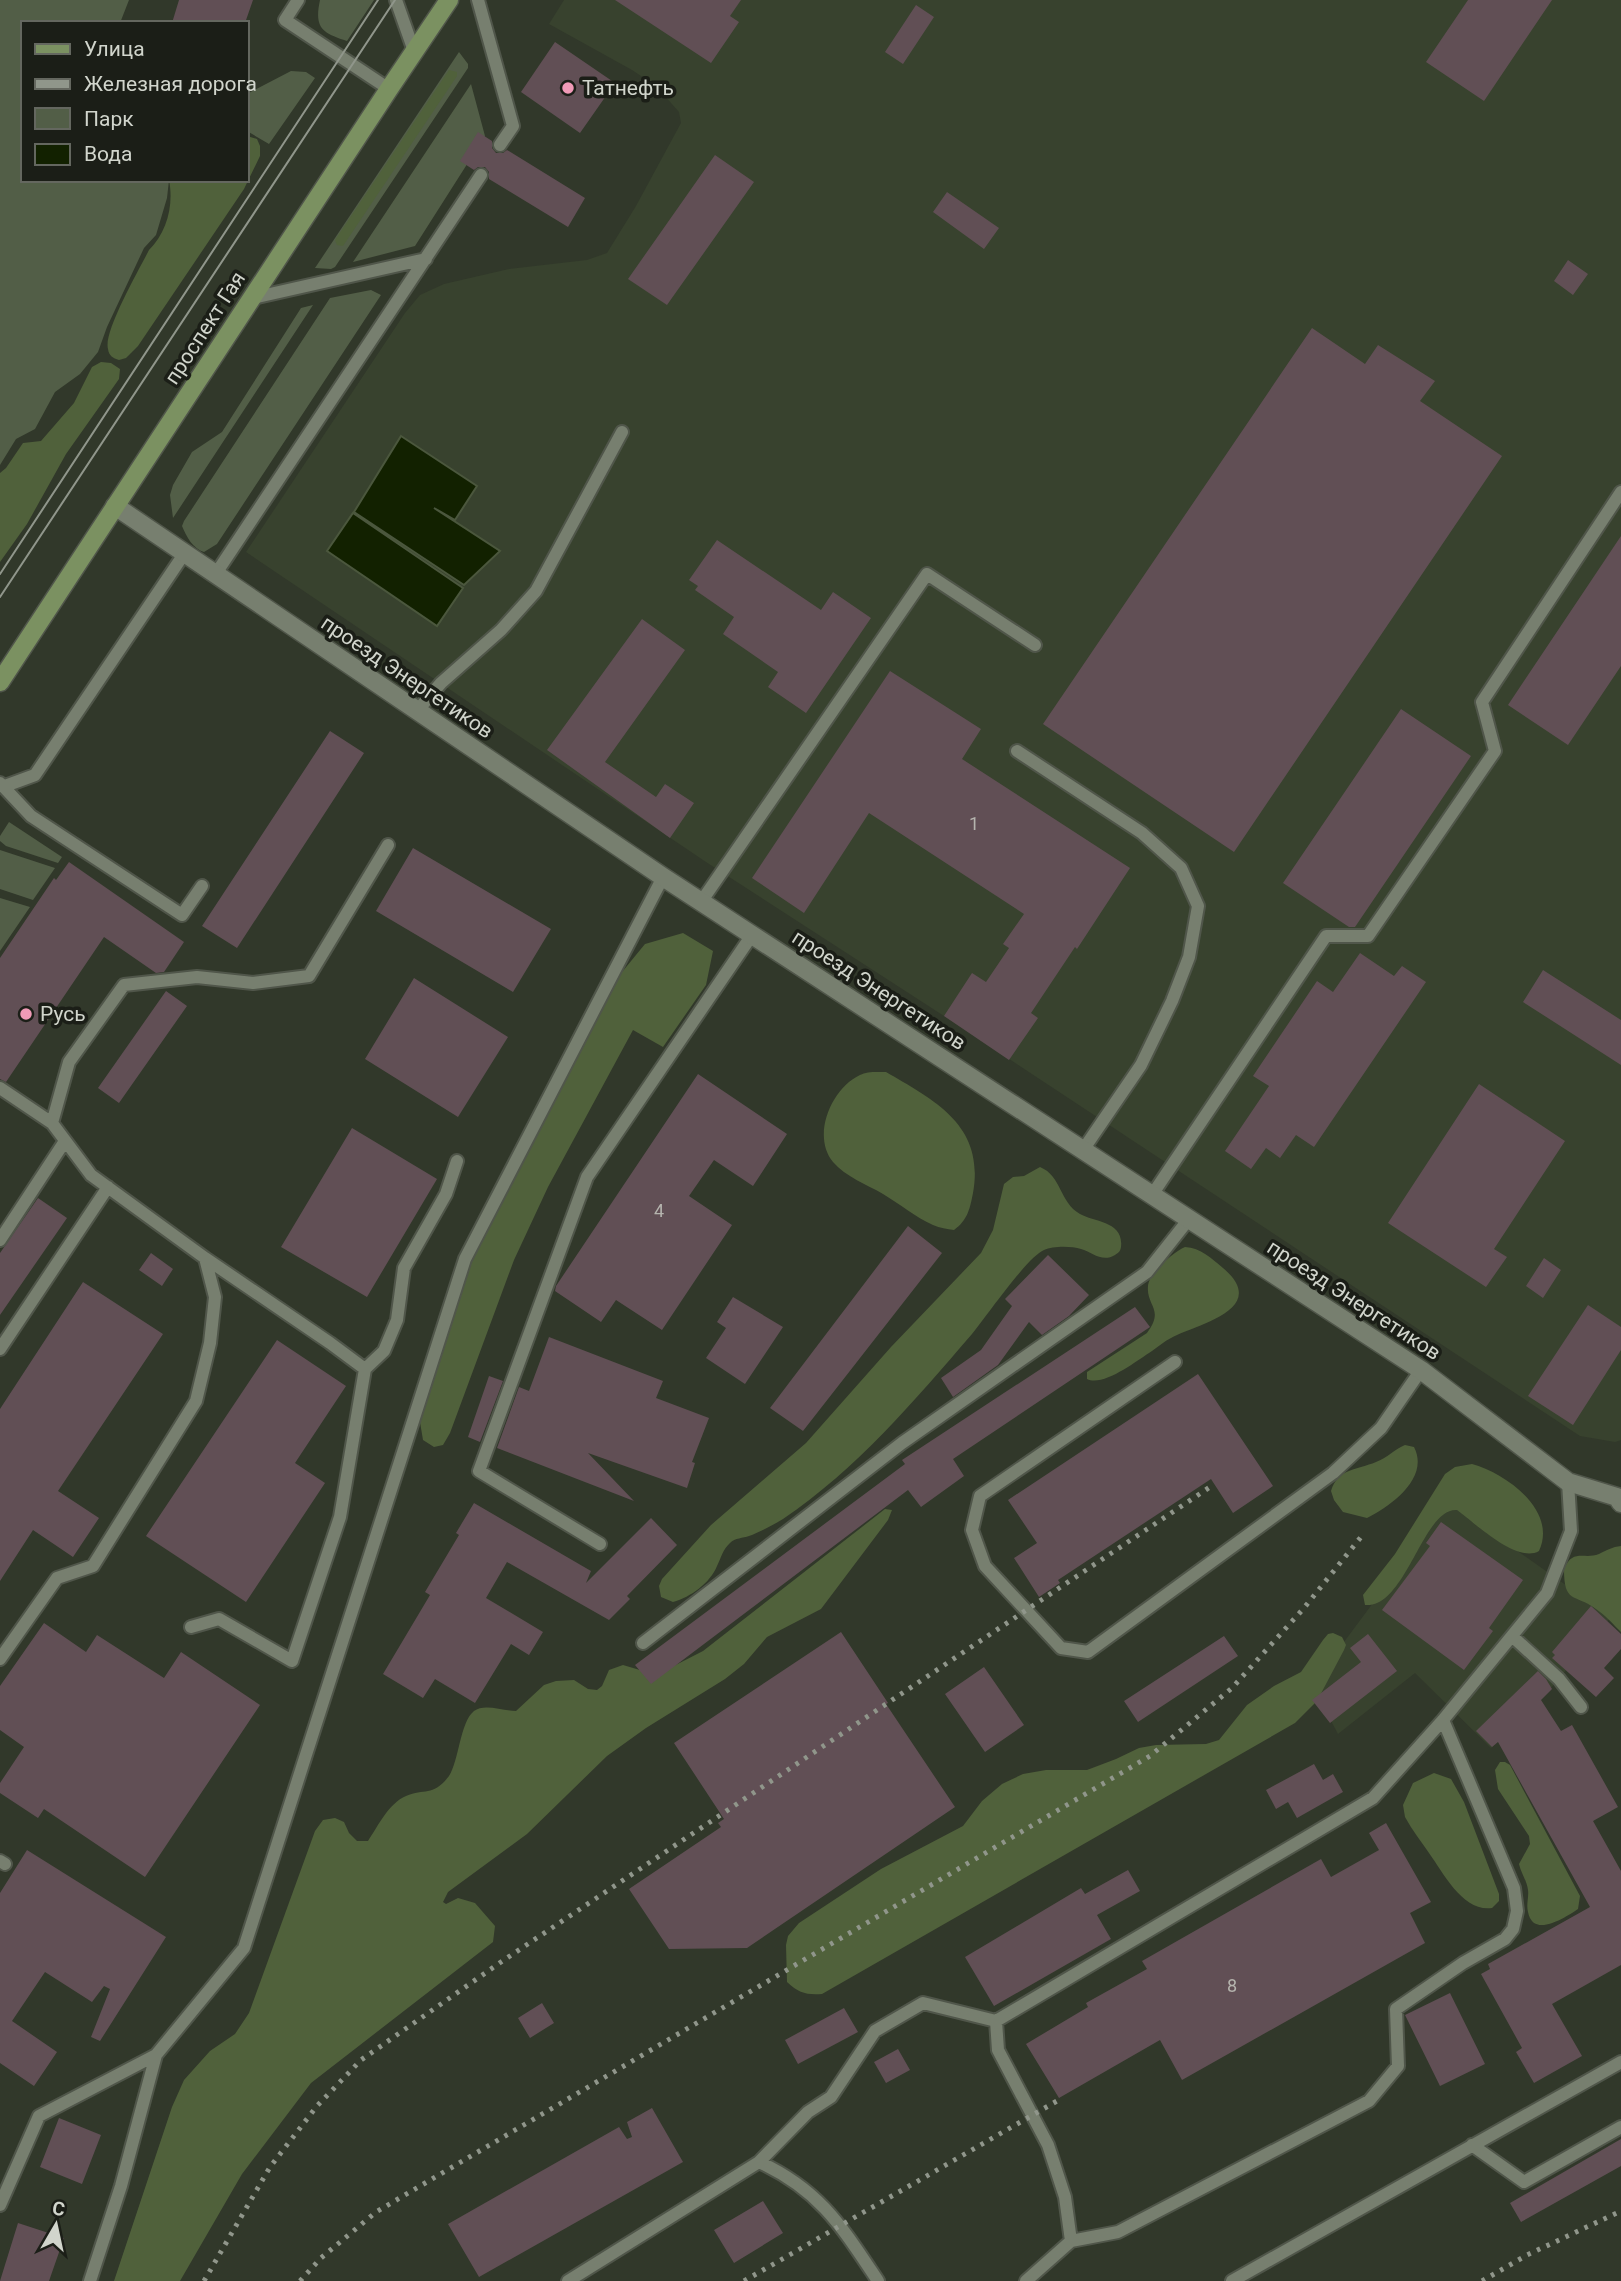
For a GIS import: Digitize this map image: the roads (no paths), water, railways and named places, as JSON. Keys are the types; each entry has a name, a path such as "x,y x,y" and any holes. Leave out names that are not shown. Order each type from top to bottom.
{"main road":[{"name":"проспект Гая","path":"0,682 449,0"}],"street":[{"name":"проезд Энергетиков","path":"115,506 663,877 1421,1370 1568,1482 1620,1498"}],"lane":[{"path":"298,0 285,20 389,89"},
{"path":"396,0 414,51"},
{"path":"478,0 513,126 500,145"},
{"path":"215,575 481,175"},
{"path":"253,298 426,260"},
{"path":"417,711 441,683 501,630 536,591 622,432"},
{"path":"1152,1195 1326,936 1368,936 1495,751 1482,702 1621,492"},
{"path":"184,554 35,775 2,785 31,816 182,915 202,886"},
{"path":"701,902 927,574 1035,645"},
{"path":"1017,751 1142,834 1181,868 1198,906 1189,957 1172,1001 1141,1065 1083,1150"},
{"path":"52,1123 69,1062 124,985 197,977 253,983 309,976 388,845"},
{"path":"0,2205 39,2116 156,2054 244,1948 466,1259 663,877"},
{"path":"600,1544 479,1471 587,1177 752,935"},
{"path":"0,1088 52,1123 91,1175 365,1369"},
{"path":"0,1240 65,1141"},
{"path":"191,1628 219,1619 292,1661 340,1517 365,1369 384,1351 397,1320 404,1268 446,1194 457,1161"},
{"path":"0,1349 107,1187"},
{"path":"643,1643 902,1443 1147,1272 1189,1219"},
{"path":"0,1659 57,1578 93,1566 196,1401 210,1343 215,1297 205,1258"},
{"path":"1175,1362 980,1496 972,1530 985,1566 1060,1648 1088,1652 1333,1473 1381,1428 1421,1370"},
{"path":"569,2281 759,2162 808,2112 831,2097 875,2031 923,2003 996,2021 1373,1798 1443,1720 1548,1593 1571,1531 1568,1482"},
{"path":"1512,1636 1559,1679 1581,1707"},
{"path":"1026,2281 1070,2241 1118,2232 1369,2101 1398,2066 1396,2009 1463,1963 1505,1939 1513,1929 1517,1911 1514,1888 1443,1720"},
{"path":"996,2021 998,2050 1048,2145 1065,2197 1070,2241"},
{"path":"90,2281 121,2186 156,2054"},
{"path":"1232,2281 1621,2062"},
{"path":"1472,2145 1524,2182 1621,2127"},
{"path":"759,2162 785,2174 817,2199 841,2226 877,2281"}],"water":[{"path":"401,436 477,486 455,520 434,508 500,551 464,585 354,512"},
{"path":"353,513 463,588 437,626 327,551"}],"tram line":[{"path":"0,574 378,0"},
{"path":"0,597 395,0"}],"railway":[{"path":"204,2281 270,2167 317,2106 361,2060 501,1962 1210,1487"},
{"path":"300,2281 321,2258 376,2212 1150,1756 1232,1688 1304,1608 1361,1537"},
{"path":"744,2281 1057,2101"},
{"path":"1482,2281 1527,2255 1621,2211"}],"place":[{"name":"Татнефть","path":"568,88"},
{"name":"Русь","path":"26,1014"}]}
